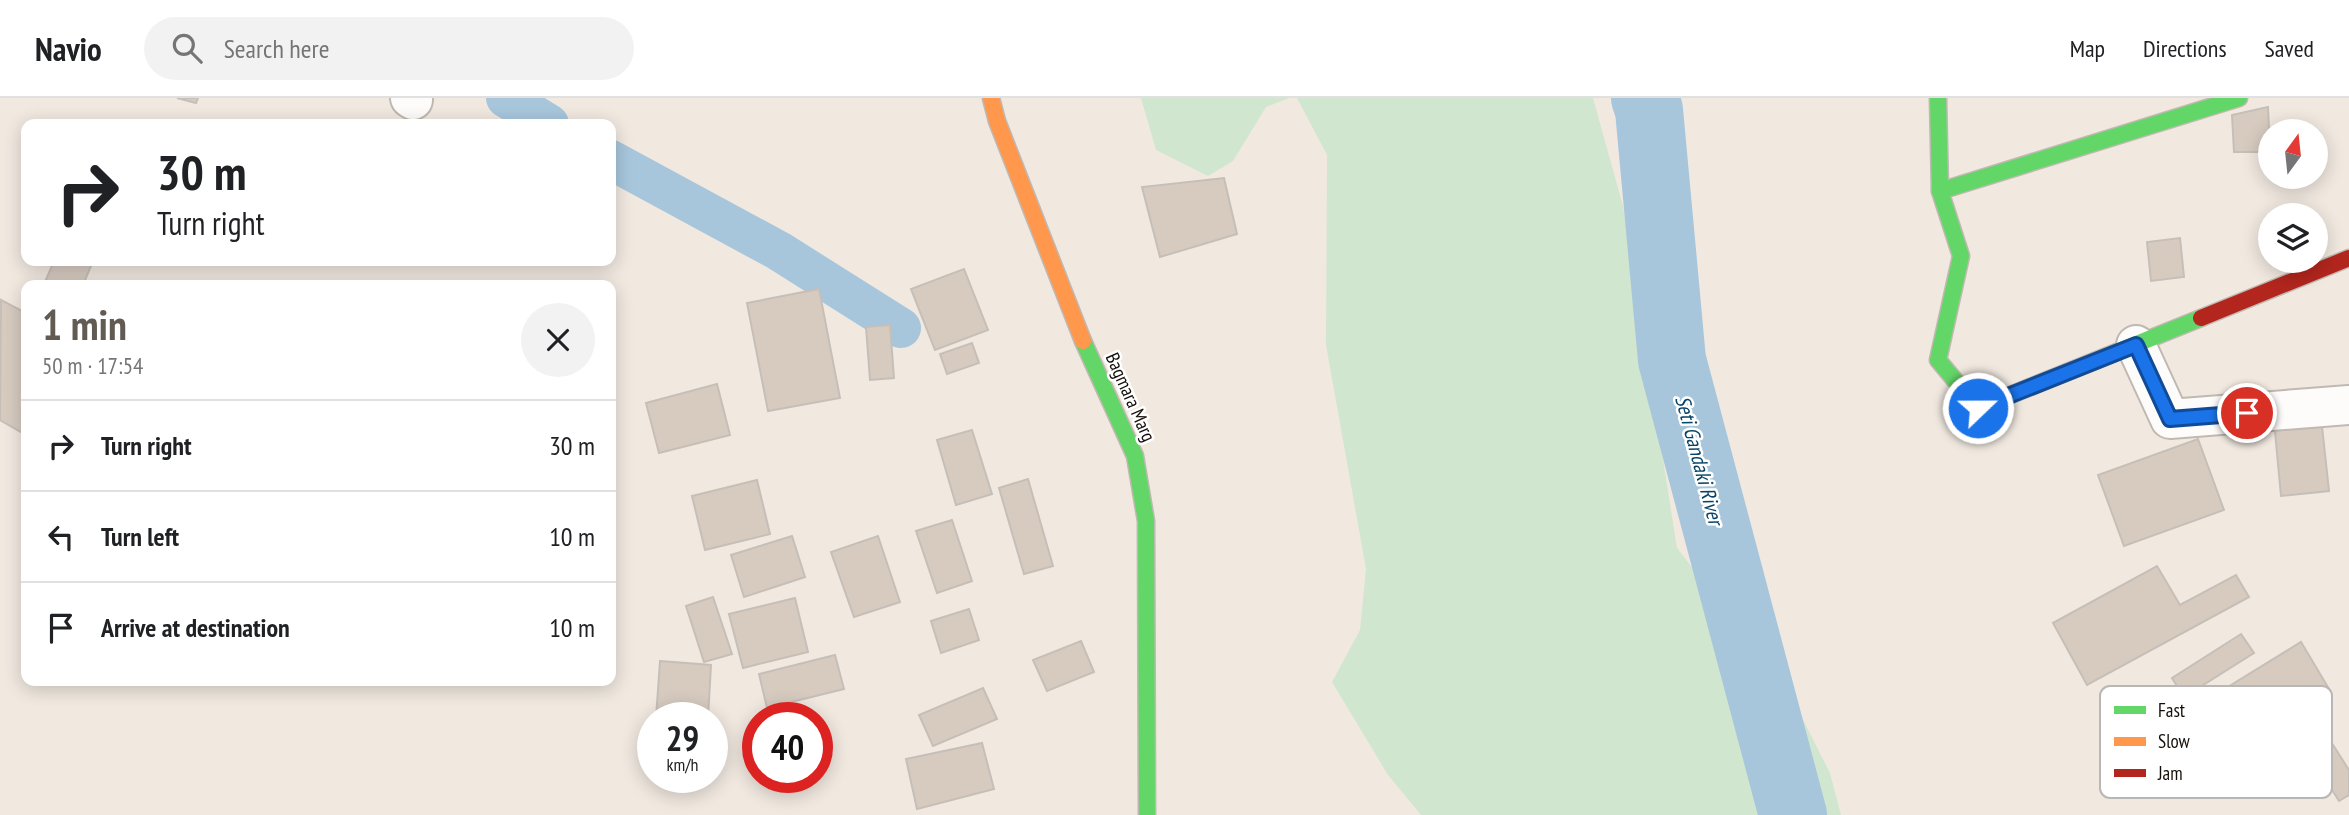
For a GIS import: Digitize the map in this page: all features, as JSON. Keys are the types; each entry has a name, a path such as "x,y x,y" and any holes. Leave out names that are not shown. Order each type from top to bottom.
{"street":[{"name":"Bagmara Marg","path":"991,98 997,121 1087,351 1135,456 1146,521 1147,815"},
{"path":"1938,98 1940,191 1961,257 1938,360 1978,408 2349,258"},
{"path":"1940,191 2239,98"},
{"path":"2136,345 2170,419 2349,405"}],"green space":[{"path":"1141,98 1289,98 1266,107 1233,161 1208,176 1156,150"},
{"path":"1297,98 1593,98 1623,206 1677,548 1787,688 1830,773 1841,815 1421,815 1388,775 1332,682 1360,630 1366,569 1326,345 1327,155"}],"building":[{"path":"177,98 198,98 196,103"},
{"path":"2268,107 2269,119 2258,119 2258,152 2234,152 2232,115"},
{"path":"1224,178 1237,234 1160,257 1142,187"},
{"path":"2180,238 2184,277 2151,281 2147,242"},
{"path":"52,266 91,266 85,280 46,280"},
{"path":"964,269 988,330 935,350 911,289"},
{"path":"819,289 840,398 768,411 747,303"},
{"path":"1,300 21,310 21,432 0,420"},
{"path":"890,325 894,378 870,380 866,327"},
{"path":"972,343 979,363 947,374 940,354"},
{"path":"717,384 730,435 659,453 646,403"},
{"path":"2321,417 2329,491 2281,496 2274,421"},
{"path":"972,430 992,494 956,505 937,440"},
{"path":"2198,439 2224,510 2124,546 2098,475"},
{"path":"1028,479 1053,566 1024,574 999,488"},
{"path":"757,480 770,534 705,550 692,496"},
{"path":"952,520 972,581 937,593 916,531"},
{"path":"792,536 805,577 744,597 731,555"},
{"path":"878,536 900,602 854,617 831,552"},
{"path":"2157,566 2180,605 2236,575 2249,597 2087,685 2053,623"},
{"path":"713,597 732,654 704,662 686,606"},
{"path":"795,598 808,652 743,668 729,614"},
{"path":"969,609 979,640 941,653 931,621"},
{"path":"2241,634 2254,653 2202,686 2177,686 2172,678"},
{"path":"1081,641 1094,672 1047,691 1033,660"},
{"path":"2301,642 2327,686 2229,686"},
{"path":"835,655 844,689 791,702 766,702 759,674"},
{"path":"660,661 711,665 709,702 657,702"},
{"path":"983,688 997,719 933,746 919,715"},
{"path":"982,743 994,789 917,809 906,759"},
{"path":"2332,743 2349,770 2349,795 2339,801 2332,790"}],"waterway":[{"path":"506,98 541,119"},
{"name":"Seti Gandaki River","path":"1645,98 1649,110 1672,360 1793,815"},
{"path":"616,163 779,251 901,328"}],"traffic: fast":[{"path":"1938,98 1940,191 1961,256 1938,360 1978,408 2201,318"},
{"path":"1940,191 2239,98"},
{"path":"1083,341 1135,456 1146,521 1147,815"}],"traffic: slow":[{"path":"991,98 997,121 1083,341"}],"traffic: jam":[{"path":"2201,318 2349,258"}],"route":[{"path":"1978,408 2136,345 2170,419 2247,413"}]}
